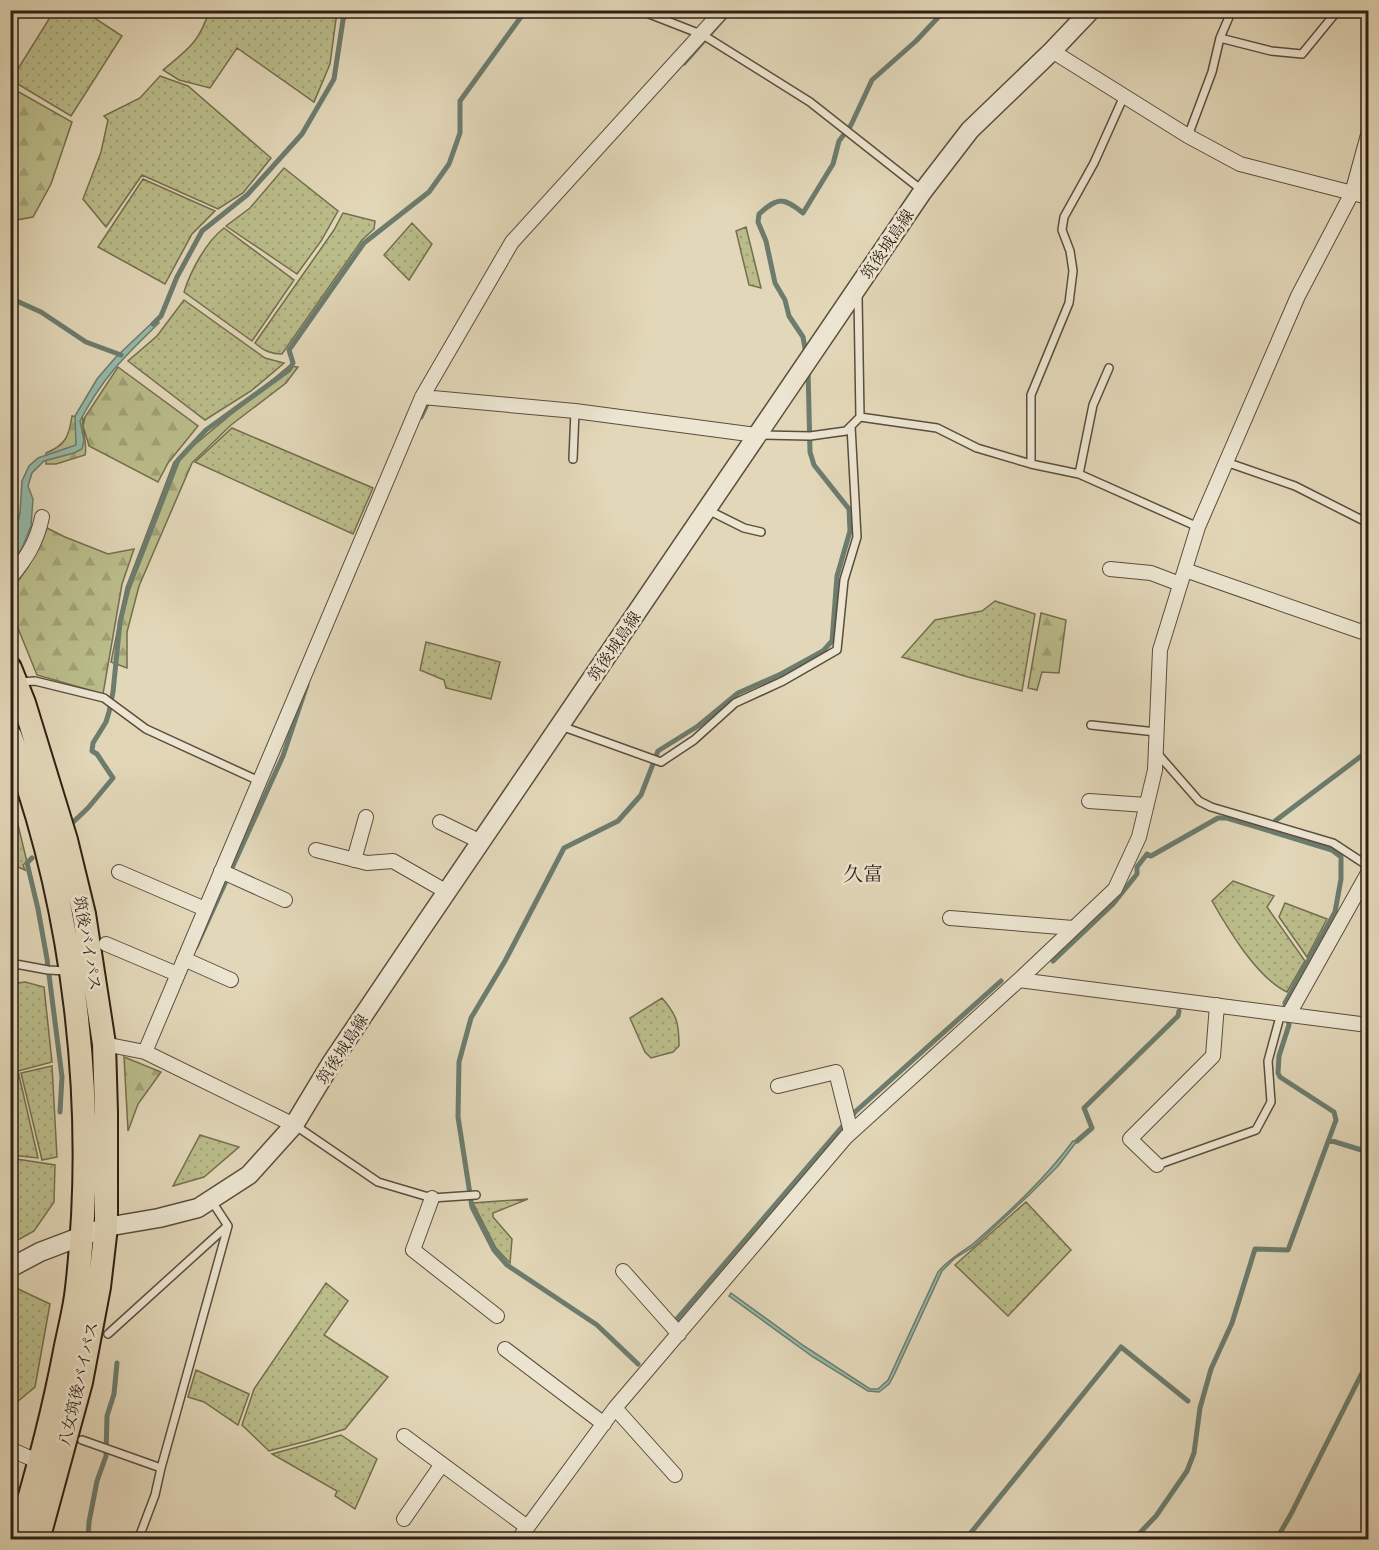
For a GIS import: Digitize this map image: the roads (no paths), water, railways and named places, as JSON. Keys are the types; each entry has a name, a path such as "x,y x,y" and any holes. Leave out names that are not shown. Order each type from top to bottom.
{"highway":[{"name":"筑後バイパス","path":"15,690 66,840 84,914 94,970 104,1044 106,1227"},
{"name":"筑後バイパス","path":"10,735 43,832 70,971 83,1094 82,1236"},
{"name":"八女筑後バイパス","path":"38,1539 81,1382 99,1287 106,1227"},
{"name":"八女筑後バイパス","path":"17,1539 57,1390 75,1302 82,1236"}],"street":[{"path":"145,1052 422,397 512,242 723,10"},
{"name":"筑後城島線","path":"10,1268 40,1251 106,1227 159,1218 198,1208 249,1175 294,1125 338,1053 923,191 970,130 1091,10"},
{"path":"1052,51 1188,136 1240,165 1368,197"},
{"path":"518,1539 615,1408 851,1132 1019,980 1115,889 1139,837 1155,771 1160,650 1198,527 1298,296 1352,193 1368,135"},
{"path":"422,397 575,411 756,435"},
{"path":"10,578 28,556 39,533 42,517"},
{"path":"1110,569 1151,573 1180,584"},
{"path":"1185,570 1368,634"},
{"path":"1089,801 1146,805"},
{"path":"354,860 366,817"},
{"path":"440,822 481,842"},
{"path":"316,850 368,863 393,861 447,892"},
{"path":"221,871 285,900"},
{"path":"119,872 205,909"},
{"path":"1285,1014 1368,873"},
{"path":"950,918 1073,928"},
{"path":"106,944 177,974"},
{"path":"184,958 231,980"},
{"path":"1019,980 1368,1025"},
{"path":"1157,1165 1130,1139 1213,1056 1217,1005"},
{"path":"104,1044 145,1052 294,1125"},
{"path":"778,1086 836,1072 851,1132"},
{"path":"432,1198 414,1250 497,1316"},
{"path":"623,1271 679,1334"},
{"path":"505,1349 604,1424"},
{"path":"615,1408 675,1475"},
{"path":"404,1436 527,1527"},
{"path":"10,1449 39,1462"},
{"path":"404,1519 442,1464"}],"lane":[{"path":"639,10 703,34 810,102 923,191"},
{"path":"1188,136 1212,72 1220,38 1232,10"},
{"path":"1220,38 1271,51 1302,54 1338,10"},
{"path":"1031,464 1031,394 1069,303 1073,271 1070,251 1062,230 1064,217 1094,163 1124,96"},
{"path":"756,435 810,436 846,431 860,417 858,287"},
{"path":"1079,474 1093,405 1109,368"},
{"path":"573,459 575,411"},
{"path":"860,417 937,428 977,448 1031,464 1079,474 1198,527"},
{"path":"560,726 661,762 694,740 735,703 783,681 837,650 844,580 857,537 851,426"},
{"path":"1226,462 1295,486 1368,523"},
{"path":"706,509 744,528 761,532"},
{"path":"15,690 35,681 104,698 146,729 259,781"},
{"path":"1090,725 1156,732"},
{"path":"1155,751 1199,801 1211,807 1333,843 1368,866"},
{"path":"10,963 48,970 94,970"},
{"path":"1157,1165 1256,1130 1271,1102 1268,1061 1285,1014"},
{"path":"294,1125 378,1182 432,1198 476,1195"},
{"path":"138,1539 156,1495 161,1468 228,1226 211,1200"},
{"path":"108,1334 228,1226"},
{"path":"82,1440 161,1468"}],"waterway":[{"path":"153,324 161,316 177,277 202,231 247,195 302,134 334,79 343,20 348,10"},
{"path":"69,826 88,808 113,778 97,754 92,751 93,743 106,722 109,712 120,622 128,589 178,460 206,430 289,370 293,363 289,350 364,243 429,192 449,164 460,133 460,101 526,10"},
{"path":"684,63 731,10"},
{"path":"806,354 803,337 789,316 785,300 775,283 766,241 758,222 759,214 771,204 781,201 803,213 833,164 839,141 851,125 872,80 916,41 945,10"},
{"path":"10,298 41,312 86,342 121,355"},
{"path":"638,1364 597,1325 507,1265 494,1250 472,1207 458,1117 459,1062 471,1018 505,961 564,848 618,821 641,795 658,751 698,726 738,693 781,674 823,651 832,641 837,576 850,531 849,509 814,465 810,452 808,369"},
{"path":"421,417 430,398"},
{"path":"196,947 283,756 307,685"},
{"path":"1275,821 1368,751"},
{"path":"1053,961 1113,904 1137,874 1137,867 1147,854 1151,856 1218,818 1227,818 1332,850 1341,857 1341,879 1335,912 1285,1003 1289,1025 1279,1056 1278,1073 1280,1077 1334,1112 1336,1120 1288,1250 1255,1249 1232,1323 1211,1369 1200,1408 1194,1453 1187,1471 1156,1516 1133,1540"},
{"path":"32,858 27,863 47,959 62,1077 60,1112"},
{"path":"677,1319 855,1112 1001,981"},
{"path":"1077,1141 1092,1128 1084,1108 1178,1016 1179,1011"},
{"path":"1329,1140 1368,1152"},
{"path":"965,1540 1121,1347 1188,1401"},
{"path":"1276,1540 1368,1361"},
{"path":"88,1540 97,1481 106,1456 107,1416 114,1394 117,1363"}],"district":[{"name":"久富","path":"863,874"}]}
